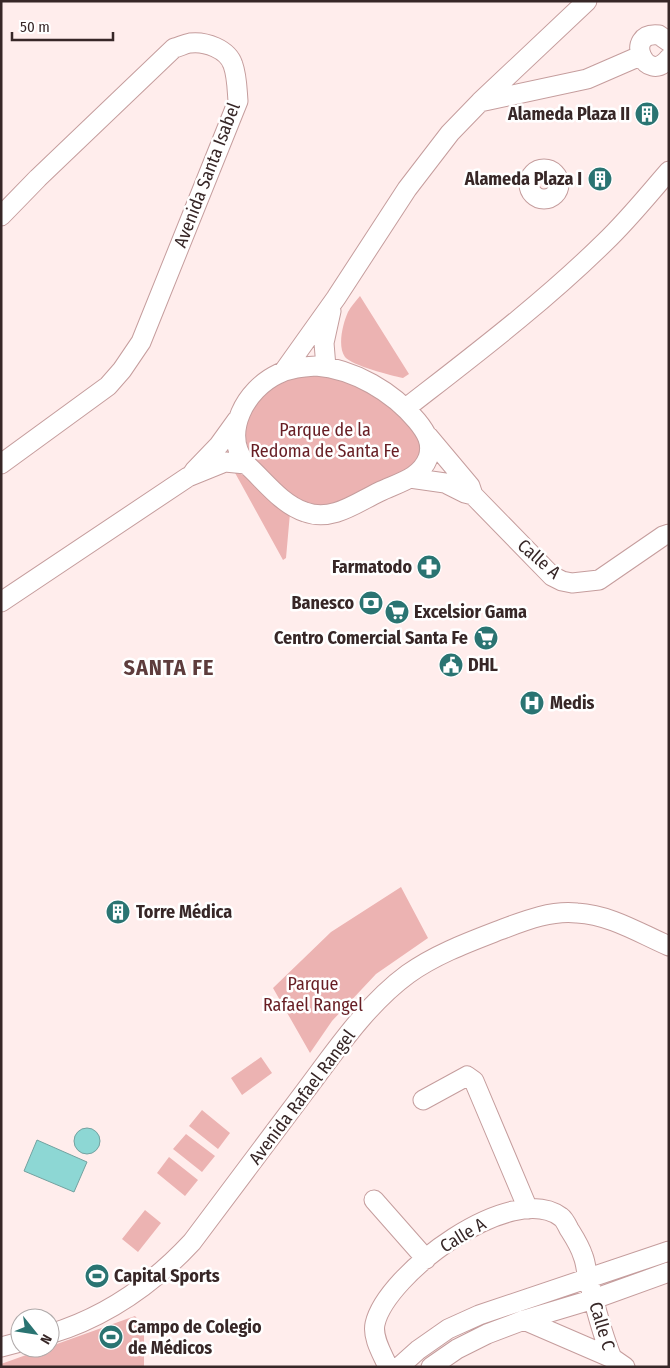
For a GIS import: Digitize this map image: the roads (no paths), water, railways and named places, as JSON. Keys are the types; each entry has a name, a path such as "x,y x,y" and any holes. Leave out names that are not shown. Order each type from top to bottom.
{"street":[{"path":"284,371 336,298 392,213 450,133 480,102 587,1"},
{"path":"669,42 660,35 648,36 640,46 640,56 646,63 655,66 660,65 669,58"},
{"name":"Avenida Santa Isabel","path":"1,216 174,48 191,43 206,44 223,52 233,63 238,101 141,342 122,370 108,386 1,464"},
{"path":"480,102 587,79 640,56"},
{"path":"406,408 493,341 558,286 606,241 669,171"},
{"path":"326,367 324,343 326,329 336,298"},
{"path":"188,478 219,445 253,392 264,382 284,371 294,368 326,367 375,385 406,408 428,436 430,450 425,464 416,475 345,510 333,513 312,514 297,509 283,499 246,464 236,442 237,419"},
{"name":"Calle A","path":"428,436 470,486 473,495 552,576 567,582 599,580 667,538"},
{"path":"1,602 188,478 225,462 246,464"},
{"name":"Calle A","path":"410,478 445,483 473,495"},
{"name":"Avenida Rafael Rangel","path":"60,1330 104,1311 127,1298 170,1266 192,1242 358,1024 382,996 408,974 453,948 526,920 553,914 575,912 602,916 669,946"},
{"path":"423,1100 467,1076 474,1081 528,1209"},
{"path":"374,1200 426,1259"},
{"name":"Calle A","path":"388,1367 376,1340 374,1326 380,1310 393,1290 426,1259 461,1233 480,1222 515,1210 540,1207 562,1217 583,1256 588,1278"},
{"path":"399,1367 418,1350 448,1329 506,1305 669,1251"},
{"path":"431,1367 456,1349 487,1334 669,1272"},
{"name":"Calle C","path":"588,1278 604,1341 618,1362"},
{"path":"524,1320 618,1362"}],"water":[{"path":"87,1128 96,1132 100,1141 96,1150 87,1154 78,1150 74,1141 78,1132"},
{"path":"37,1140 87,1162 74,1192 24,1171"}],"place":[{"name":"Alameda Plaza II","path":"647,114"},
{"name":"Alameda Plaza I","path":"600,179"},
{"name":"Farmatodo","path":"429,567"},
{"name":"Banesco","path":"371,603"},
{"name":"Excelsior Gama","path":"397,612"},
{"name":"Centro Comercial Santa Fe","path":"486,638"},
{"name":"DHL","path":"451,665"},
{"name":"Medis","path":"532,703"},
{"name":"Torre Médica","path":"118,912"},
{"name":"Capital Sports","path":"97,1276"},
{"name":"Campo de Colegio de Médicos","path":"111,1337"}],"district":[{"name":"SANTA FE","path":"169,667"}],"park label":[{"name":"Parque de la Redoma de Santa Fe","path":"325,440"},
{"name":"Parque Rafael Rangel","path":"313,994"}]}
